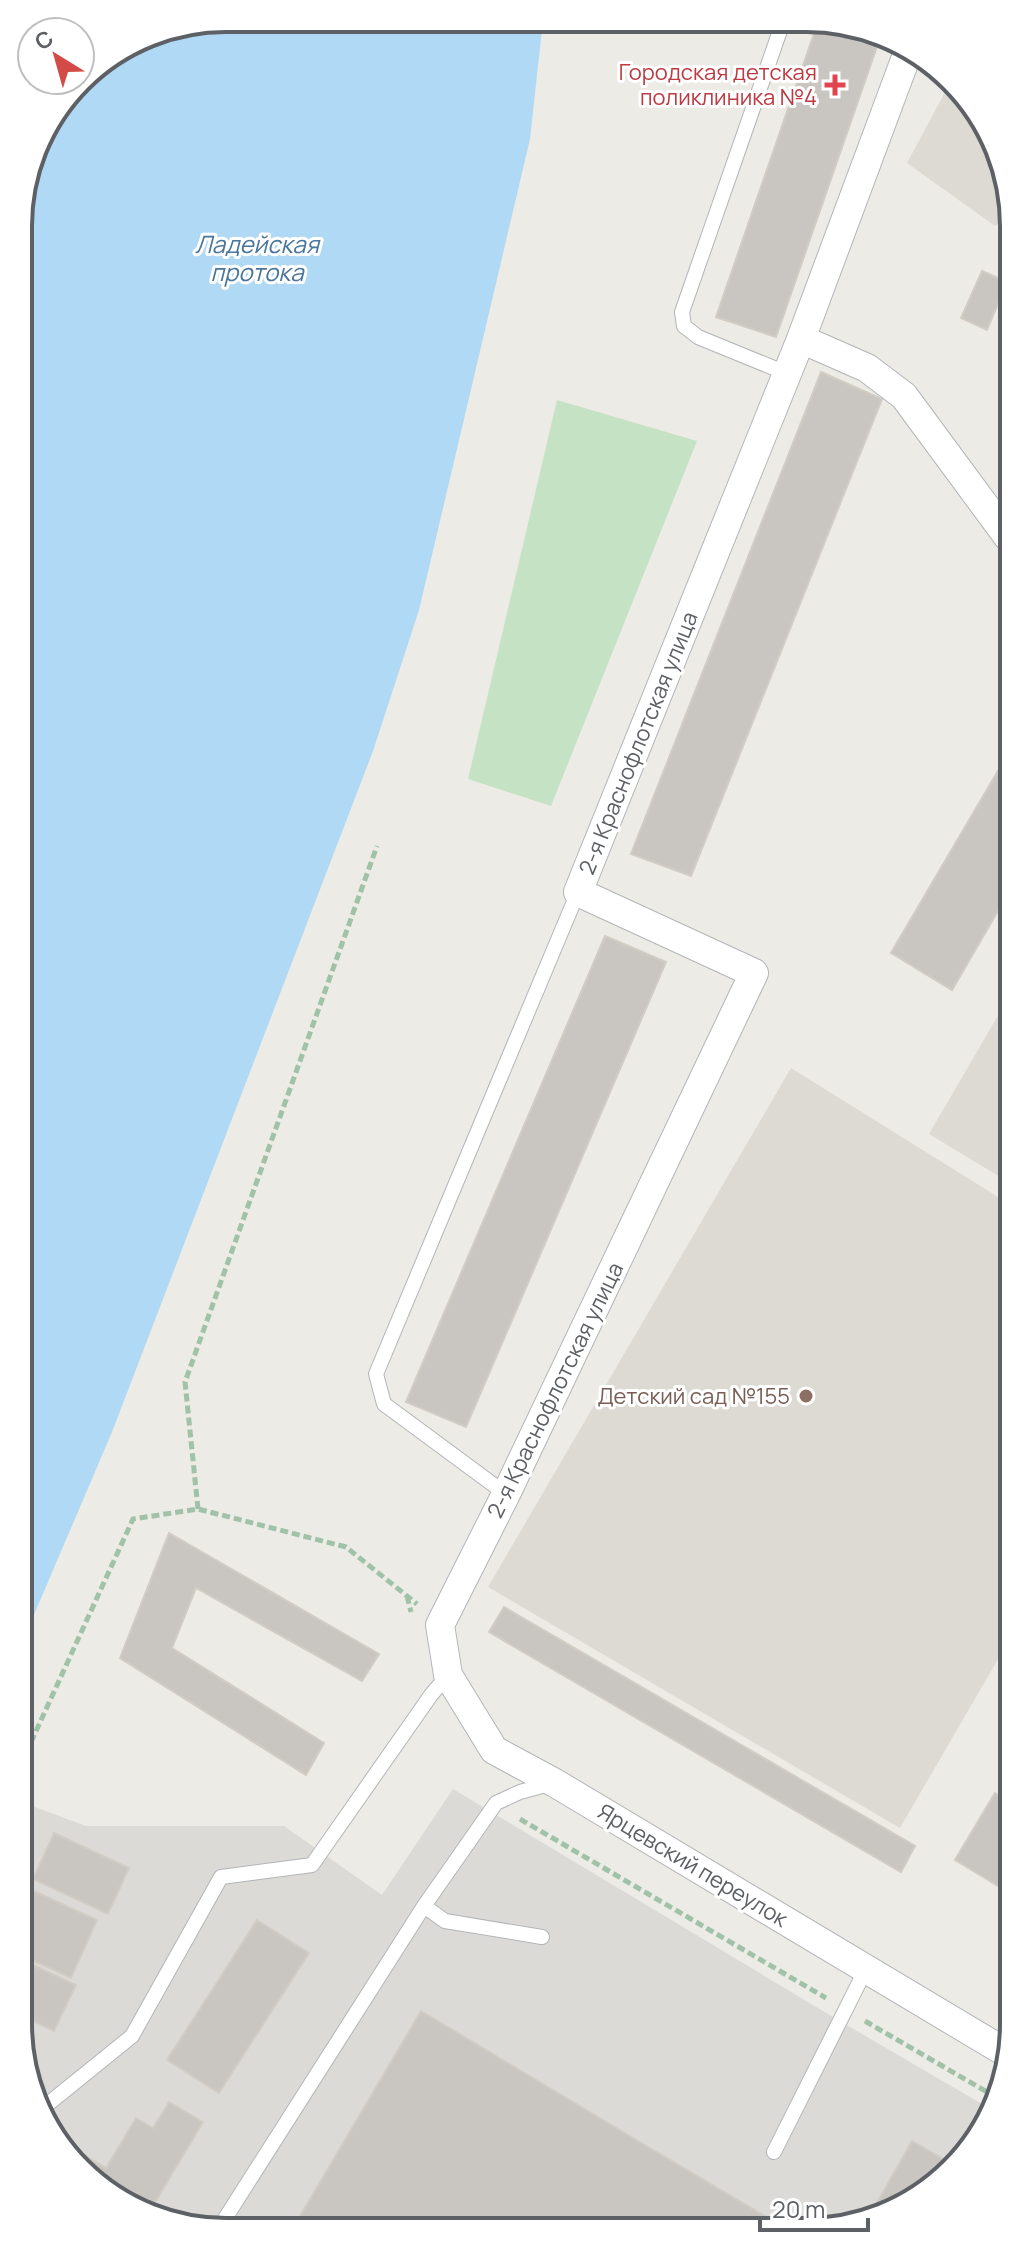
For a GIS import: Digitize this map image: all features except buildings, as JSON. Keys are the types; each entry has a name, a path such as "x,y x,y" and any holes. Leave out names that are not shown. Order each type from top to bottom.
{"street":[{"path":"905,60 801,339 867,368 904,396 1000,526"},
{"name":"2-я Краснофлотская улица","path":"440,1625 506,1494 754,973 578,892 786,373"},
{"name":"Ярцевский переулок","path":"440,1625 448,1675 494,1750 555,1783 998,2048"}],"lane":[{"path":"780,32 682,312 684,326 698,337 786,373 801,339"},
{"path":"506,1494 384,1404 376,1374 578,892"},
{"path":"49,2103 132,2036 221,1877 312,1865 448,1675"},
{"path":"225,2218 424,1906 496,1803 520,1792 555,1783"},
{"path":"424,1906 445,1921 542,1937"},
{"path":"774,2152 866,1969"}],"path":[{"path":"198,1509 185,1382 377,846"},
{"path":"32,1740 133,1519 198,1509 346,1547 440,1625"},
{"path":"519,1818 987,2092"}],"shaded area":[{"path":"945,91 967,118 985,152 993,175 1000,223 995,226 907,163"},
{"path":"1000,1012 1000,1177 929,1134"},
{"name":"Детский сад №155","path":"791,1068 1000,1198 1000,1656 900,1828 488,1587"},
{"path":"453,1789 982,2104 952,2152 914,2185 892,2198 857,2211 806,2218 200,2216 175,2211 129,2192 108,2178 72,2142 47,2098 34,2050 32,1806 86,1826 284,1826 382,1895"}],"green space":[{"path":"557,400 697,441 551,806 468,779"}],"water":[{"name":"Ладейская протока","path":"226,32 542,32 530,139 419,610 373,751 112,1432 32,1619 32,213 42,163 72,108 83,96 96,96 96,82 108,72 163,42"}],"place":[{"name":"Городская детская поликлиника №4","path":"835,85"},
{"name":"Детский сад №155","path":"806,1396"}]}
